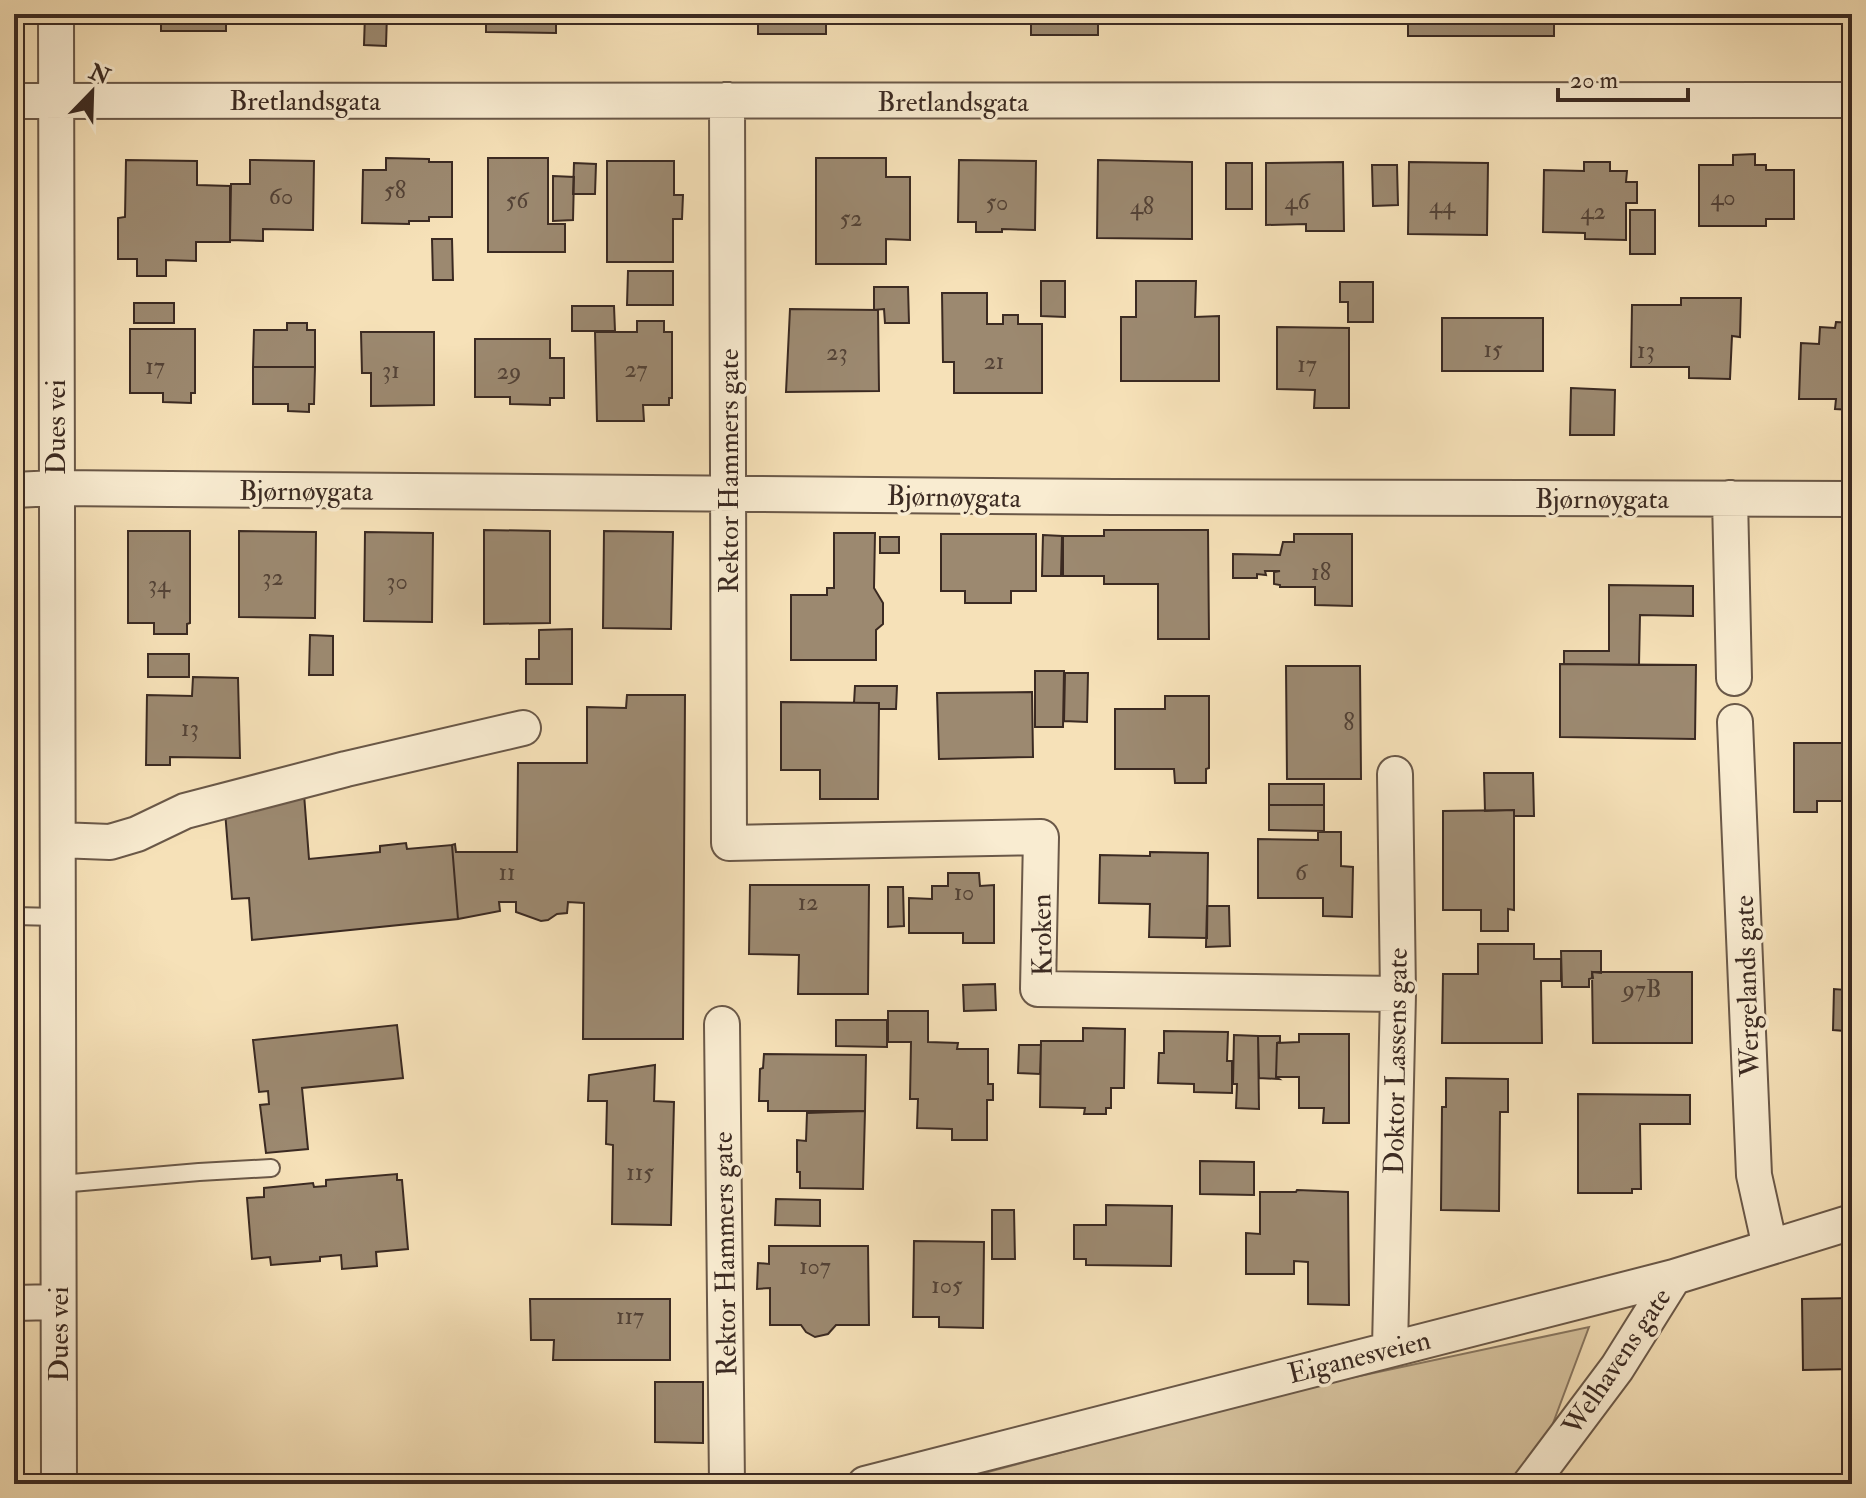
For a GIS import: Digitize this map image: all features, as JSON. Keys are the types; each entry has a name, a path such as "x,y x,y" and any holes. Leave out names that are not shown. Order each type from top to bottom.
{"street":[{"name":"Dues vei","path":"56,14 59,1484"},
{"name":"Rektor Hammers gate","path":"727,100 729,843"},
{"name":"Bretlandsgata","path":"14,101 1852,100"},
{"name":"Bjørnøygata","path":"14,490 1129,498 1852,499"},
{"path":"1730,498 1734,678"},
{"name":"Wergelands gate","path":"1735,722 1754,1175 1770,1247"},
{"path":"59,840 110,842 137,834 185,811 523,728"},
{"name":"Doktor Lassens gate","path":"1390,1348 1398,994 1395,774"},
{"name":"Kroken","path":"729,843 1041,837 1038,989 1398,994"},
{"name":"Rektor Hammers gate","path":"722,1024 727,1484"},
{"name":"Eiganesveien","path":"865,1484 1674,1277 1852,1222"},
{"name":"Welhavens gate","path":"1530,1484 1617,1368 1674,1277"},
{"path":"14,1303 57,1302"}],"lane":[{"path":"14,916 57,917"},
{"path":"60,1184 271,1168"}],"shaded area":[{"path":"1589,1327 1546,1442 1513,1484 943,1484 1294,1390"}],"building":[{"path":"161,14 226,14 226,31 161,31"},
{"path":"365,14 387,14 386,46 364,45"},
{"path":"486,14 556,14 556,33 486,32"},
{"path":"758,14 826,14 826,34 758,34"},
{"path":"1031,14 1098,14 1098,35 1031,35"},
{"path":"1408,14 1554,14 1554,36 1408,36"},
{"path":"1755,154 1755,165 1766,165 1766,170 1794,170 1794,219 1766,219 1766,226 1699,226 1699,165 1733,165 1733,155"},
{"path":"386,158 452,162 452,217 429,217 429,221 409,221 409,224 362,223 363,170 386,170"},
{"path":"488,158 548,158 548,224 565,224 565,252 488,252"},
{"path":"816,158 886,158 886,177 910,177 910,240 886,239 886,264 816,264"},
{"path":"126,160 197,161 197,185 230,186 230,242 196,242 196,261 166,260 166,276 137,276 137,259 118,259 118,218 125,217"},
{"path":"250,160 314,161 313,230 263,229 263,241 230,240 231,184 250,184"},
{"path":"959,160 1036,161 1035,230 976,232 976,222 958,222"},
{"path":"1098,160 1192,162 1192,239 1097,238"},
{"path":"607,161 674,161 674,195 683,195 682,219 673,219 673,262 607,262"},
{"path":"1343,162 1344,231 1306,231 1306,224 1266,225 1266,163"},
{"path":"1409,162 1488,163 1487,235 1408,234"},
{"path":"1584,162 1610,162 1610,171 1627,171 1626,182 1637,182 1637,203 1626,203 1626,240 1585,239 1585,233 1543,232 1544,170 1584,171"},
{"path":"574,163 596,164 595,194 573,194"},
{"path":"1226,163 1252,163 1252,209 1226,209"},
{"path":"1372,165 1397,165 1398,205 1373,206"},
{"path":"1843,165 1852,166 1852,229 1842,229"},
{"path":"553,176 574,177 573,220 553,221"},
{"path":"1630,210 1655,210 1655,254 1630,254"},
{"path":"432,239 452,239 453,280 433,280"},
{"path":"628,271 673,271 673,305 627,305"},
{"path":"1041,281 1065,281 1065,317 1041,316"},
{"path":"1136,281 1196,281 1195,317 1219,316 1219,381 1121,381 1121,317 1136,317"},
{"path":"1340,282 1373,282 1373,322 1348,322 1348,302 1340,302"},
{"path":"874,287 908,287 909,323 885,323 884,309 874,310"},
{"path":"942,293 987,293 987,324 1003,324 1003,315 1018,315 1018,324 1042,324 1042,393 954,393 954,362 943,362"},
{"path":"1681,298 1741,298 1740,337 1732,336 1730,379 1689,378 1689,367 1631,367 1632,305 1681,305"},
{"path":"134,303 174,303 174,323 134,323"},
{"path":"572,306 614,306 615,331 572,331"},
{"path":"790,309 878,310 879,391 786,392"},
{"path":"1442,318 1543,318 1543,371 1442,371"},
{"path":"637,321 664,321 664,332 672,332 672,398 669,398 669,405 643,405 644,421 597,421 595,332 637,332"},
{"path":"1836,322 1852,323 1852,410 1835,409 1836,399 1799,399 1801,343 1819,344 1820,327 1835,328"},
{"path":"287,323 307,323 307,330 315,330 315,367 253,367 254,330 287,330"},
{"path":"1277,327 1349,328 1349,408 1314,408 1315,390 1277,389"},
{"path":"130,329 195,329 195,393 191,393 191,403 163,402 163,393 130,393"},
{"path":"361,332 434,332 434,405 371,406 371,373 362,373"},
{"path":"475,339 550,339 550,358 564,358 564,398 550,398 550,405 510,404 510,397 475,397"},
{"path":"253,367 315,367 314,404 309,404 309,412 288,411 288,404 253,404"},
{"path":"1571,388 1615,390 1614,435 1570,435"},
{"path":"484,530 550,531 550,623 484,624"},
{"path":"1104,530 1208,530 1209,639 1158,639 1158,584 1104,584 1104,576 1063,576 1063,536 1104,536"},
{"path":"128,531 190,531 190,623 187,624 187,634 154,634 154,623 128,623"},
{"path":"239,531 316,532 315,618 239,617"},
{"path":"604,531 673,532 671,629 603,628"},
{"path":"365,532 433,533 432,622 364,621"},
{"path":"834,533 875,533 874,588 883,603 883,624 876,630 876,660 791,660 791,595 827,595 827,588 834,588"},
{"path":"941,534 1036,534 1036,591 1011,591 1011,603 965,603 965,591 941,591"},
{"path":"1294,534 1352,534 1352,606 1315,605 1315,587 1280,587 1274,584 1274,572 1280,571 1265,571 1266,575 1257,574 1257,578 1233,578 1233,554 1280,555 1283,542 1294,542"},
{"path":"1043,535 1062,536 1061,576 1042,576"},
{"path":"880,537 899,537 899,553 880,553"},
{"path":"1609,585 1693,586 1693,616 1640,615 1639,665 1564,664 1564,651 1609,651"},
{"path":"572,629 572,684 526,684 526,659 539,659 539,630"},
{"path":"310,635 333,636 333,675 309,675"},
{"path":"148,654 189,654 189,677 148,677"},
{"path":"1560,664 1696,665 1695,739 1560,737"},
{"path":"1286,666 1360,666 1361,779 1287,779"},
{"path":"1035,671 1064,671 1063,727 1035,727"},
{"path":"1065,673 1088,673 1087,722 1064,721"},
{"path":"193,677 238,678 240,758 170,757 170,765 146,765 147,695 192,696"},
{"path":"855,686 897,686 896,709 879,709 879,703 854,703"},
{"path":"1032,692 1033,757 939,759 937,693"},
{"path":"627,695 685,695 683,1039 583,1039 584,903 568,902 567,913 541,921 516,912 516,902 499,902 500,911 458,919 452,845 455,844 456,852 517,852 518,763 587,763 587,707 626,708"},
{"path":"1165,696 1209,696 1209,768 1206,769 1206,783 1175,783 1174,769 1115,769 1115,709 1165,709"},
{"path":"781,702 879,703 878,799 820,799 820,770 781,770"},
{"path":"1794,743 1852,743 1852,801 1817,801 1817,812 1794,812"},
{"path":"1484,773 1533,773 1534,816 1514,816 1514,810 1485,811"},
{"path":"1269,784 1324,784 1324,805 1269,805"},
{"path":"304,794 309,859 380,852 380,846 406,843 407,849 452,845 458,919 252,940 249,898 232,899 225,811"},
{"path":"1269,805 1324,805 1324,831 1269,830"},
{"path":"1514,810 1514,910 1508,909 1508,931 1481,931 1481,910 1443,910 1443,811"},
{"path":"1318,832 1341,832 1341,866 1353,867 1352,917 1323,916 1323,898 1258,898 1258,839 1318,840"},
{"path":"1150,852 1208,853 1207,938 1149,937 1150,904 1099,903 1100,855 1150,856"},
{"path":"948,873 979,873 980,886 994,885 994,943 963,943 963,933 909,933 909,898 932,899 932,886 948,886"},
{"path":"750,885 869,885 868,994 798,994 799,955 749,954"},
{"path":"888,887 903,887 904,926 888,927"},
{"path":"1207,906 1229,906 1230,946 1206,947"},
{"path":"1848,935 1852,935 1852,1035 1833,1030 1834,989 1846,990"},
{"path":"1478,944 1534,944 1534,959 1561,959 1561,981 1541,981 1542,1043 1442,1043 1443,974 1478,974"},
{"path":"1561,951 1601,951 1601,973 1592,972 1589,987 1562,987"},
{"path":"1592,972 1692,972 1692,1043 1593,1043"},
{"path":"995,984 996,1010 964,1011 963,985"},
{"path":"888,1011 928,1011 928,1042 958,1043 957,1049 988,1049 988,1084 993,1084 993,1100 987,1100 987,1140 952,1140 952,1129 917,1128 918,1099 910,1099 911,1042 888,1042"},
{"path":"836,1020 887,1020 887,1047 836,1046"},
{"path":"397,1025 403,1078 302,1088 308,1149 266,1153 260,1105 269,1104 268,1091 259,1092 253,1040"},
{"path":"1083,1028 1125,1029 1124,1088 1111,1088 1111,1108 1106,1108 1106,1114 1084,1114 1085,1108 1040,1107 1041,1041 1083,1041"},
{"path":"1164,1031 1228,1032 1227,1061 1232,1061 1232,1093 1194,1092 1194,1084 1158,1083 1159,1053 1164,1053"},
{"path":"1299,1034 1349,1034 1349,1123 1323,1123 1324,1108 1299,1108 1299,1077 1276,1077 1277,1043 1299,1042"},
{"path":"1234,1035 1258,1036 1259,1109 1236,1108"},
{"path":"1258,1036 1280,1036 1276,1077 1279,1079 1259,1078"},
{"path":"1019,1045 1041,1045 1040,1074 1018,1073"},
{"path":"764,1054 866,1055 865,1111 768,1111 768,1101 759,1101"},
{"path":"655,1065 654,1101 674,1102 671,1225 612,1224 613,1145 606,1144 607,1101 588,1101 589,1075"},
{"path":"1446,1078 1508,1079 1508,1112 1500,1112 1499,1211 1441,1210 1442,1107 1446,1107"},
{"path":"1578,1094 1690,1095 1690,1124 1640,1124 1641,1189 1632,1189 1632,1193 1578,1193"},
{"path":"865,1111 863,1189 800,1188 797,1140 806,1141 807,1113"},
{"path":"1200,1161 1254,1162 1254,1195 1200,1194"},
{"path":"397,1174 397,1180 402,1180 408,1249 376,1252 377,1266 342,1269 341,1255 320,1257 320,1261 271,1265 270,1257 252,1259 247,1198 264,1197 264,1188 313,1183 314,1187 326,1186 326,1180"},
{"path":"1260,1192 1348,1192 1349,1305 1308,1304 1308,1262 1294,1261 1294,1274 1246,1274 1246,1233 1260,1234"},
{"path":"776,1199 820,1200 820,1226 775,1225"},
{"path":"1106,1205 1172,1206 1171,1266 1086,1265 1086,1259 1074,1259 1074,1225 1106,1225"},
{"path":"992,1210 1014,1210 1015,1259 992,1259"},
{"path":"914,1241 984,1242 983,1328 939,1327 939,1317 913,1317"},
{"path":"769,1246 868,1246 869,1325 836,1325 828,1334 815,1337 801,1325 770,1325 770,1288 757,1289 758,1263 769,1264"},
{"path":"1852,1298 1852,1369 1803,1370 1802,1299"},
{"path":"530,1299 670,1299 670,1360 553,1360 554,1340 531,1340"},
{"path":"655,1382 703,1382 703,1443 655,1442"}]}
